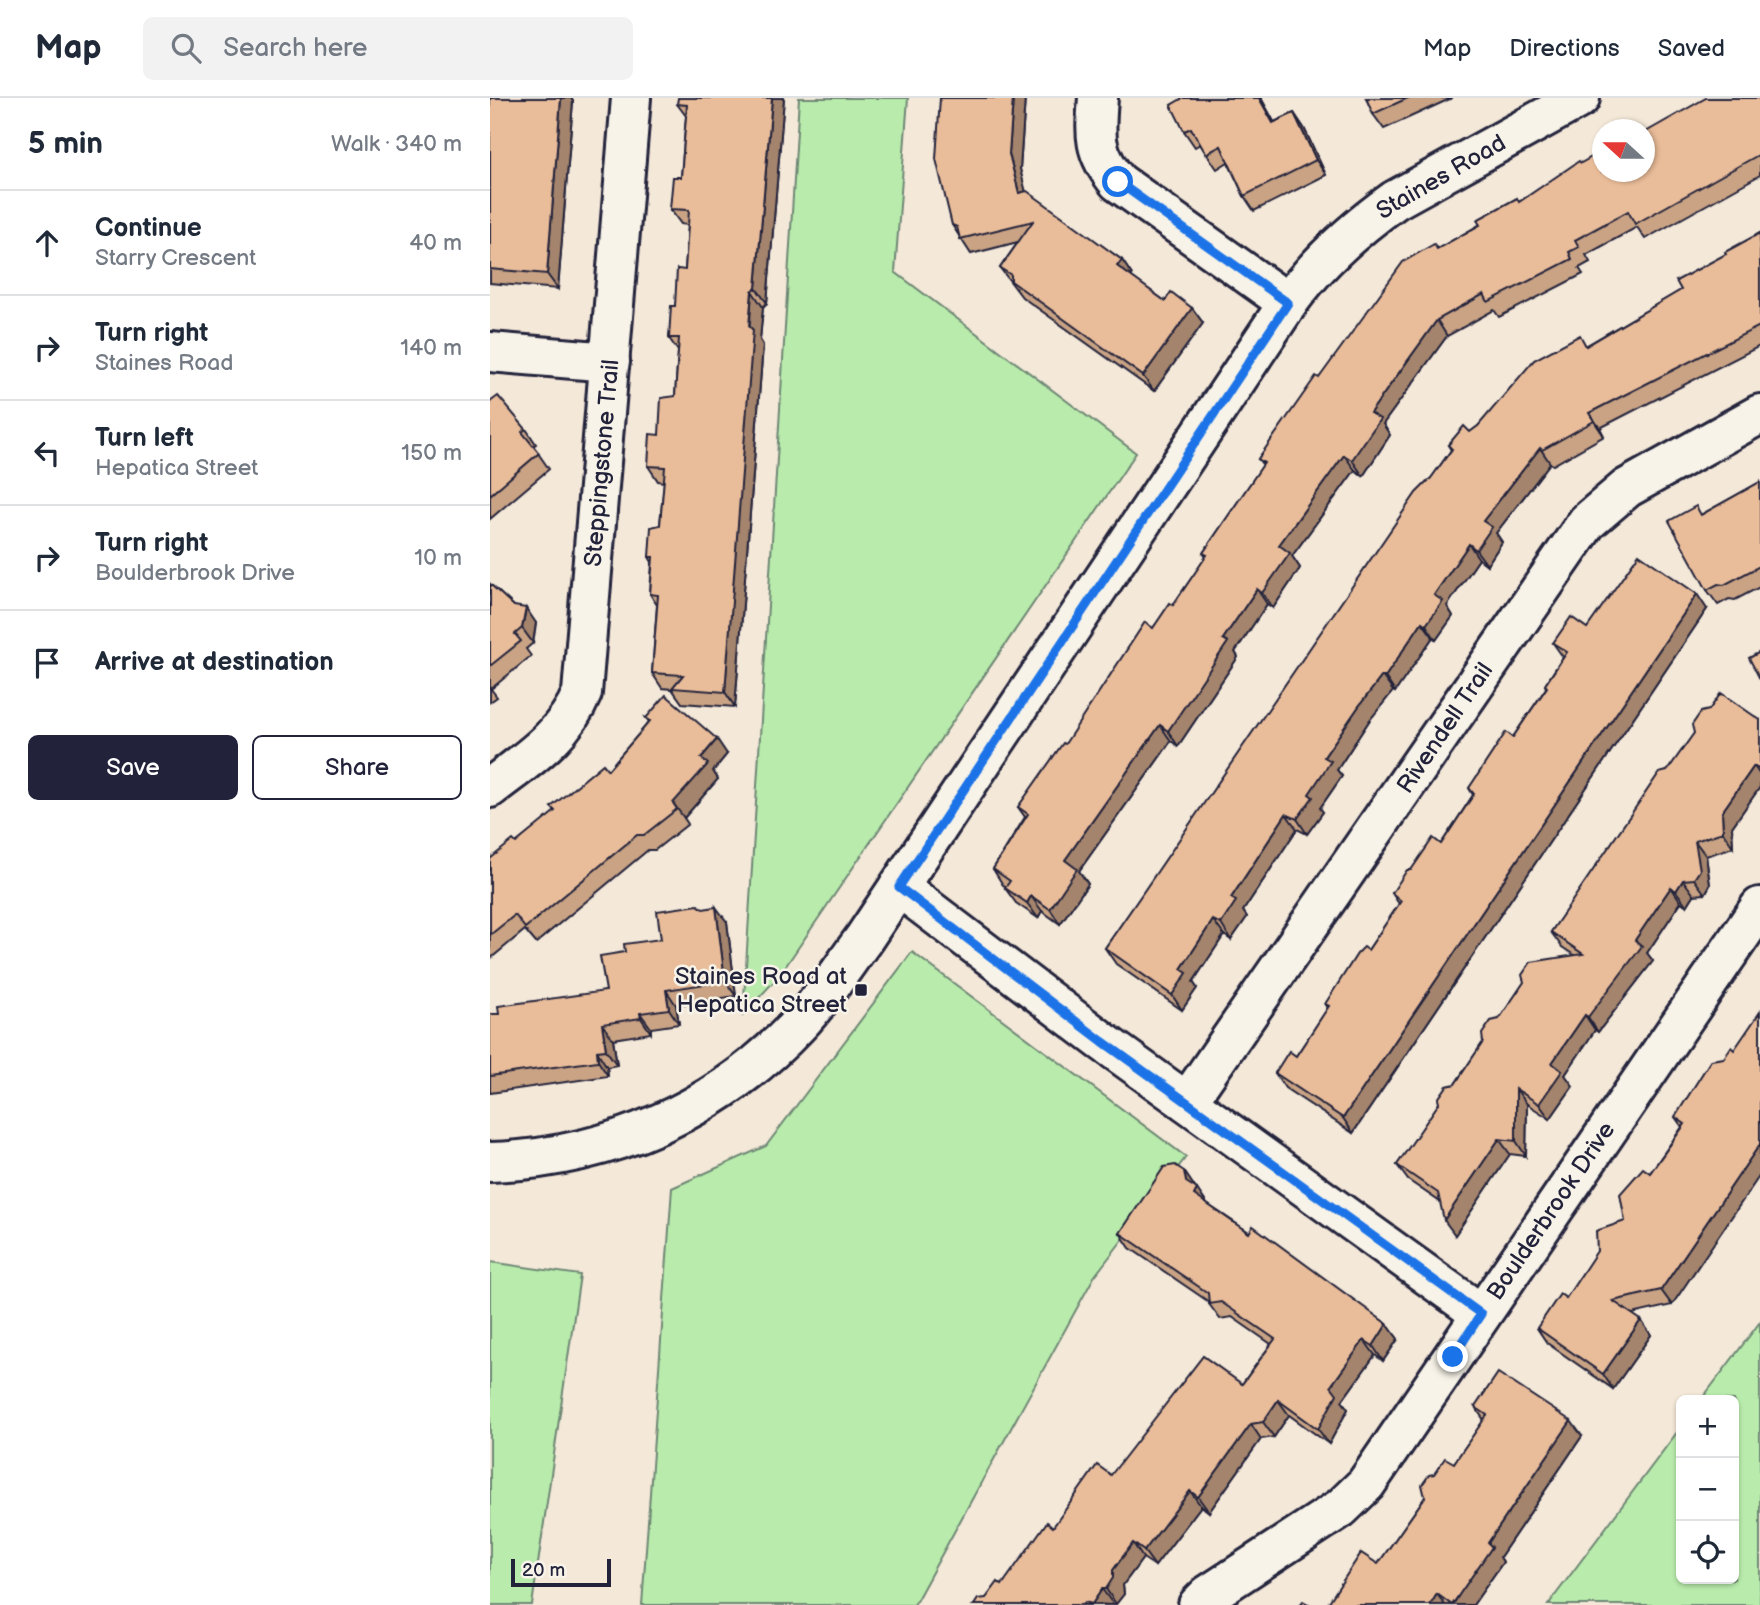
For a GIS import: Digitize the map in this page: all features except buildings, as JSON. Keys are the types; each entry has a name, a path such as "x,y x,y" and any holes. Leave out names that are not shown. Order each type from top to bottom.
{"street":[{"name":"Steppingstone Trail","path":"490,788 554,738 566,723 582,693 631,98"},
{"path":"1098,98 1096,142 1101,162 1118,182 1288,303"},
{"name":"Staines Road","path":"490,1163 538,1159 609,1145 660,1125 727,1087 778,1046 801,1022 899,887 1288,303 1311,275 1367,219 1395,200 1542,107 1580,98"},
{"path":"490,352 610,362"},
{"name":"Rivendell Trail","path":"1187,1102 1587,522 1627,488 1760,414"},
{"path":"899,887 1187,1102 1481,1314"},
{"name":"Boulderbrook Drive","path":"1198,1605 1208,1595 1341,1508 1366,1484 1760,907"}],"green space":[{"path":"799,98 908,98 895,272 1136,453 779,976 743,1015"},
{"path":"912,952 1186,1157 1094,1277 914,1605 642,1605 672,1188 766,1146"},
{"path":"490,1262 580,1275 532,1605 490,1605"},
{"path":"1760,1322 1760,1605 1548,1605 1676,1434 1676,1584 1739,1584 1739,1395 1705,1395"}],"place":[{"name":"Staines Road at Hepatica Street","path":"861,990"}],"route":[{"path":"1118,182 1145,204 1288,303 899,887 1102,1041 1428,1279 1481,1314 1453,1357"}]}
